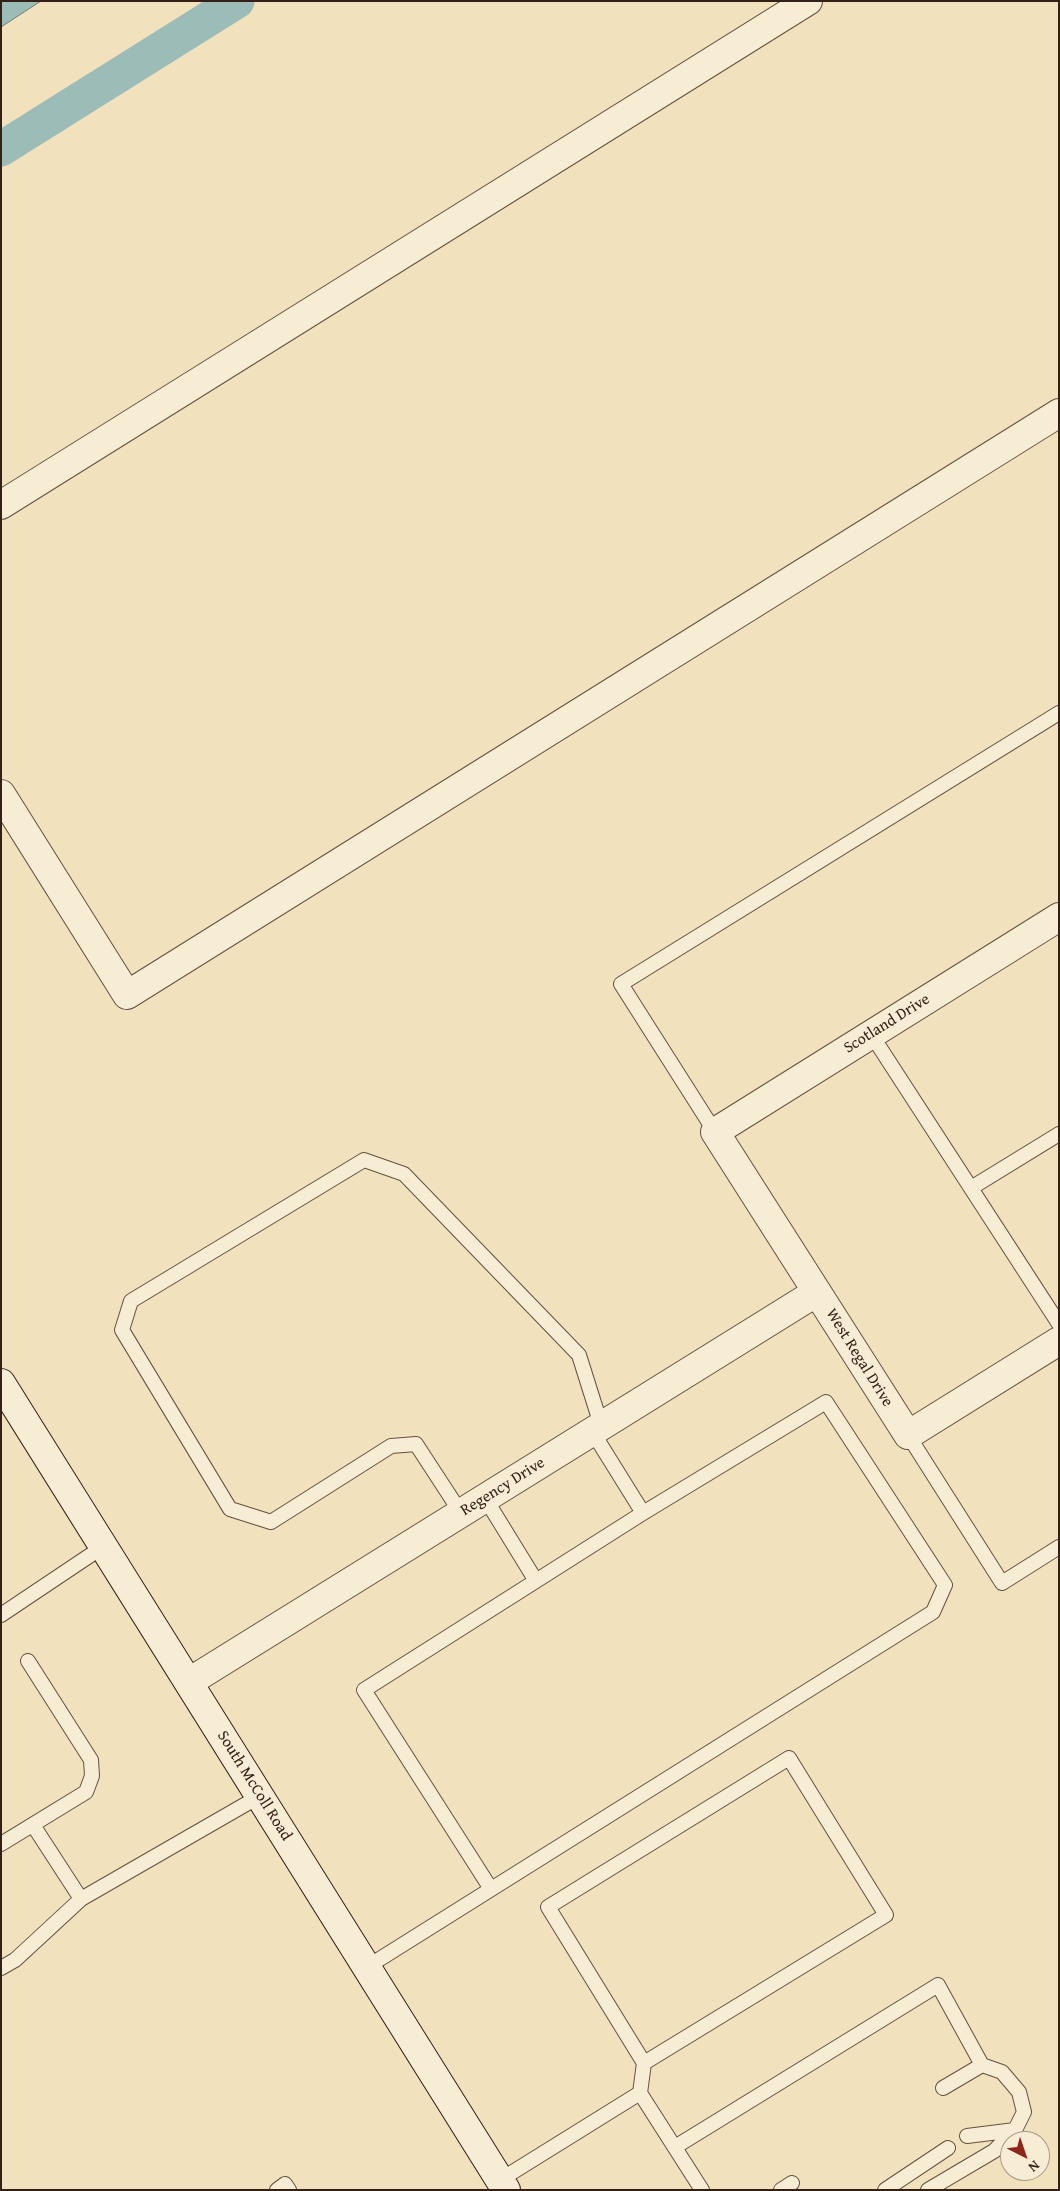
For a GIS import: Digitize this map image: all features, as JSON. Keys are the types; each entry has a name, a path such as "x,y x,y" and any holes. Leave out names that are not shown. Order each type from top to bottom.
{"street":[{"path":"1,505 808,1"},
{"path":"1,794 127,996 1059,413"},
{"name":"Scotland Drive","path":"715,1132 1059,917"},
{"name":"West Regal Drive","path":"715,1132 908,1435"},
{"name":"Regency Drive","path":"189,1682 817,1292"},
{"path":"908,1435 1059,1341"},
{"name":"South McColl Road","path":"1,1383 503,2185"}],"lane":[{"path":"715,1132 621,984 1059,713"},
{"path":"871,1034 1059,1324"},
{"path":"971,1188 1059,1134"},
{"path":"461,1513 416,1444 392,1446 272,1522 230,1509 122,1330 131,1301 364,1160 404,1174 578,1355 597,1428 643,1513"},
{"path":"367,1967 492,1889 933,1612 946,1586 826,1402 643,1513 364,1690 492,1889"},
{"path":"908,1435 1002,1583 1059,1548"},
{"path":"485,1498 536,1581"},
{"path":"1,1615 104,1546"},
{"path":"1,1844 86,1792 92,1776 91,1760 28,1661"},
{"path":"644,2063 886,1915 789,1758 548,1907 644,2063 640,2093 702,2190"},
{"path":"1,1968 15,1960 81,1899 260,1796"},
{"path":"33,1825 81,1899"},
{"path":"675,2148 938,1985 982,2065 1002,2072 1019,2092 1024,2112 1015,2130 994,2151 928,2190"},
{"path":"943,2088 982,2065"},
{"path":"503,2185 640,2093"},
{"path":"967,2136 1015,2130"},
{"path":"885,2190 948,2148"},
{"path":"276,2190 285,2184 289,2190"}],"water":[{"path":"1,1 41,1 1,27"}],"waterway":[{"path":"1,149 237,1"}]}
